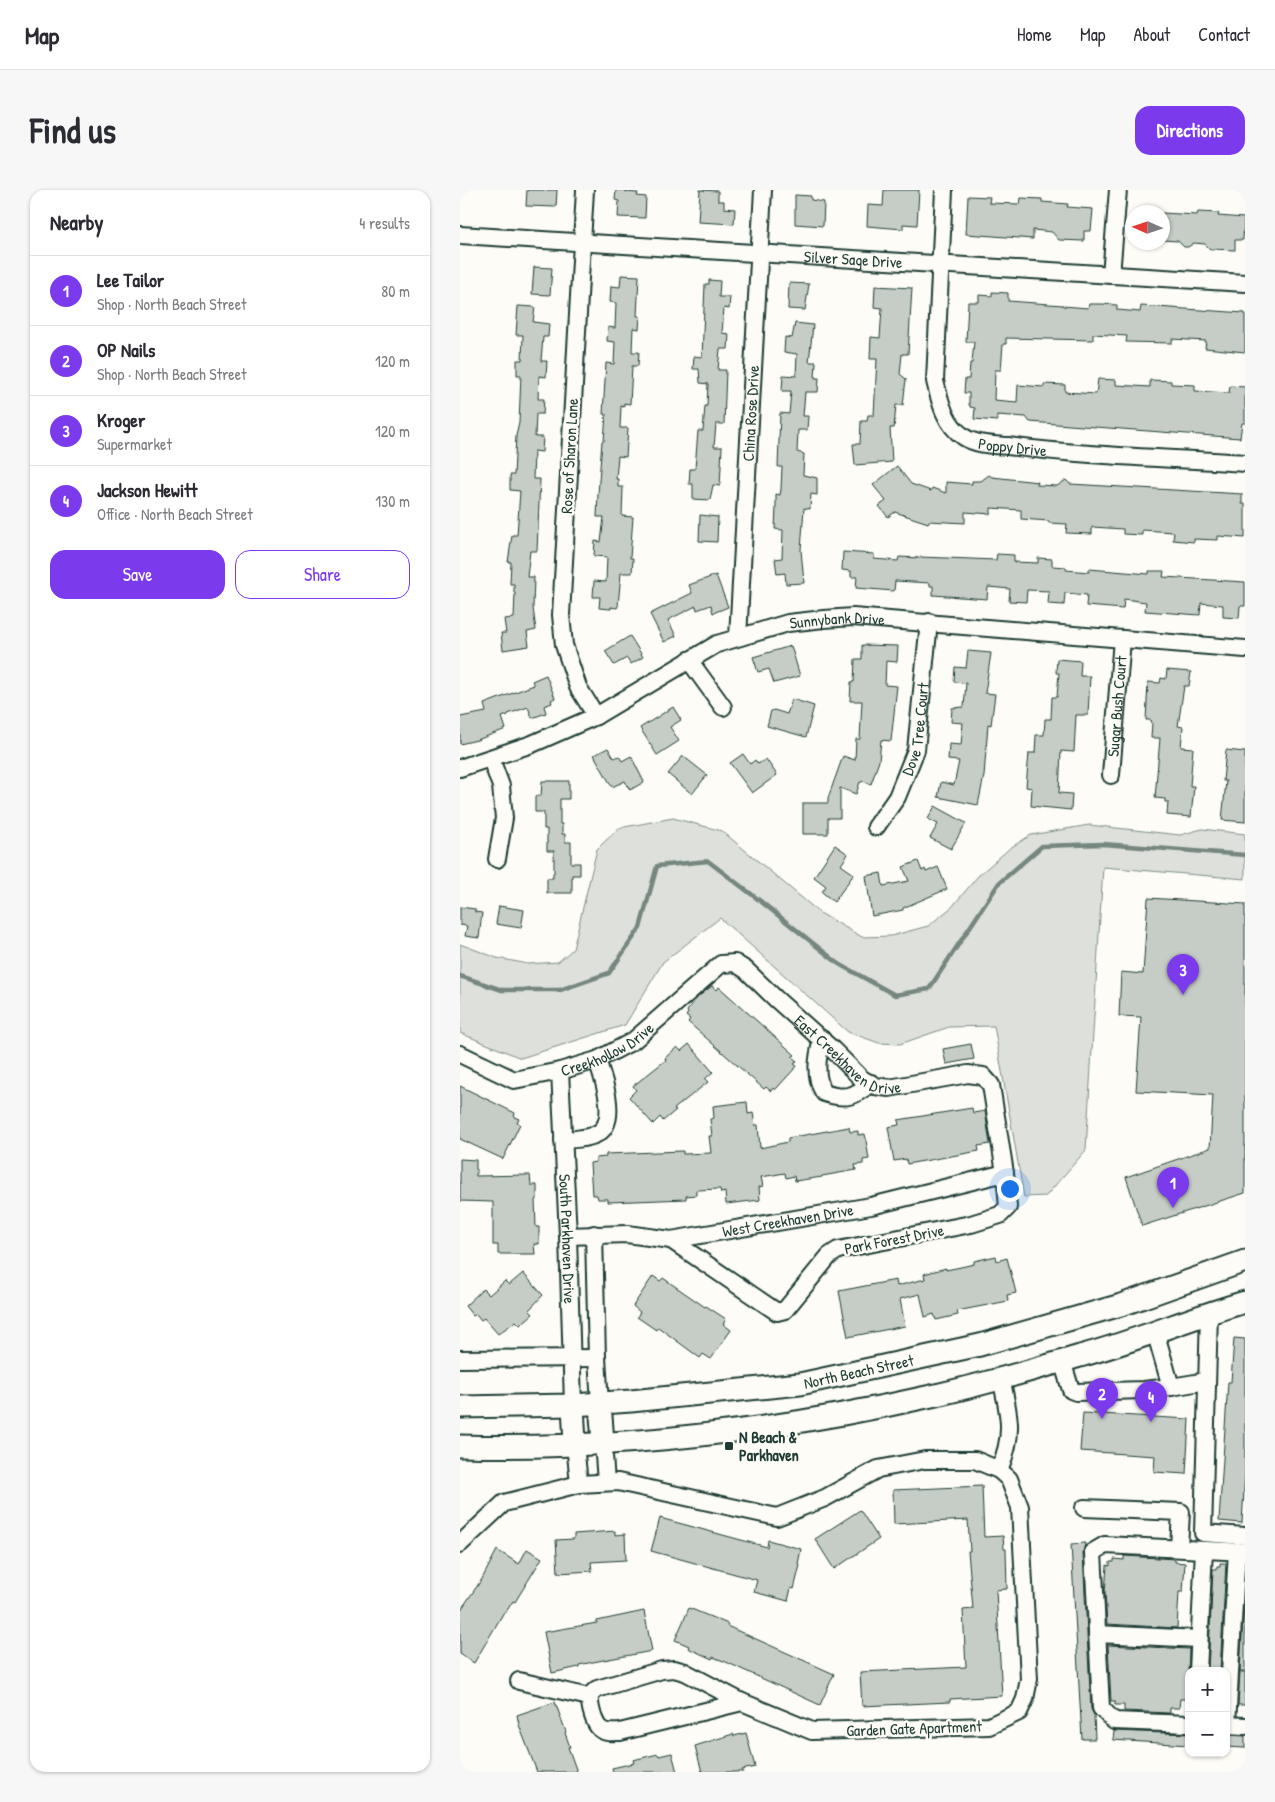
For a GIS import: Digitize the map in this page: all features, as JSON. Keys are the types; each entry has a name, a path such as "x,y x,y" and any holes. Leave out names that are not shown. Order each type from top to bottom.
{"main road":[{"name":"North Beach Street","path":"460,1406 532,1407 573,1405 800,1384 980,1345 1120,1305 1245,1260"},
{"path":"460,1446 506,1448 603,1442 741,1430 817,1419 938,1395 1001,1378 1062,1361 1209,1312 1245,1302"},
{"path":"600,1403 603,1442"},
{"path":"573,1405 575,1444"}],"street":[{"name":"Rose of Sharon Lane","path":"585,190 561,614 564,645 578,687 596,716"},
{"name":"China Rose Drive","path":"738,637 763,190"},
{"name":"Poppy Drive","path":"944,190 935,381 942,408 953,428 965,438 976,442 1030,449 1245,463"},
{"path":"1111,275 1118,190"},
{"name":"Silver Sage Drive","path":"460,235 1245,283"},
{"name":"Sunnybank Drive","path":"460,768 532,744 596,716 717,644 788,624 854,617 1245,649"},
{"name":"Dove Tree Court","path":"876,827 897,797 916,750 929,622"},
{"name":"Sugar Bush Court","path":"1111,775 1122,639"},
{"path":"689,660 723,707"},
{"path":"491,758 501,786 504,818 497,859"},
{"name":"East Creekhaven Drive","path":"735,963 746,970 822,1039 862,1079 889,1088 968,1074 983,1076 991,1085 1005,1173"},
{"name":"Creekhollow Drive","path":"460,1054 514,1080 560,1071 597,1060 633,1041 721,964 735,963"},
{"path":"822,1039 818,1054 818,1083 824,1093 836,1097 849,1097 871,1083"},
{"path":"563,1140 593,1136 602,1131 608,1106 605,1082 597,1060"},
{"name":"South Parkhaven Drive","path":"560,1071 568,1236 573,1405"},
{"name":"West Creekhaven Drive","path":"568,1236 627,1234 671,1240 871,1206 1005,1173"},
{"name":"Park Forest Drive","path":"671,1240 777,1312 785,1310 829,1256 838,1250 971,1224 1000,1215 1008,1207 1005,1173"},
{"name":"South Parkhaven Drive","path":"594,1234 600,1403"},
{"path":"1209,1312 1203,1533 1245,1536"},
{"path":"1155,1331 1171,1387"},
{"path":"460,1359 597,1358"},
{"path":"1062,1361 1071,1390 1076,1392 1144,1390 1207,1381"},
{"path":"460,1544 504,1503 579,1484 618,1482 777,1517 825,1498 878,1469 925,1460 975,1460 999,1470 1006,1454 1010,1434 1009,1414 1001,1378"},
{"path":"603,1442 606,1482"},
{"path":"575,1444 579,1484"},
{"name":"Garden Gate Apartment","path":"590,1697 597,1690 662,1670 674,1669 685,1672 742,1702 812,1731 989,1726 1019,1712 1025,1699 1029,1679 1020,1507 1009,1479 999,1470"},
{"path":"1084,1508 1180,1512 1179,1548"},
{"path":"1185,1724 1114,1721 1100,1708 1093,1552 1105,1545 1241,1552 1228,1712"},
{"path":"1198,1667 1204,1550"},
{"path":"1097,1634 1200,1639"},
{"path":"519,1681 590,1697 589,1704 596,1726 603,1731 620,1732 742,1702"},
{"path":"1230,1725 1245,1726"}],"shaded area":[{"path":"673,818 722,831 820,913 862,937 891,936 928,926 952,907 978,876 1010,848 1031,835 1089,825 1180,835 1202,829 1245,834 1245,879 1103,867 1086,1150 1046,1196 1024,1197 994,1026 949,1027 900,1044 879,1043 848,1032 720,918 663,962 625,1025 521,1058 460,1033 460,944 497,958 528,964 558,962 573,949 597,849 619,828"}],"building":[{"path":"527,190 557,190 556,207 526,206"},
{"path":"616,190 626,190 626,192 638,193 637,196 646,197 645,218 618,217 619,201 615,200"},
{"path":"700,190 718,191 718,201 724,201 724,208 735,209 734,224 698,222"},
{"path":"884,190 919,190 917,225 903,224 903,229 867,226 868,205 883,206"},
{"path":"795,195 811,196 811,200 824,202 823,226 795,224"},
{"path":"968,196 990,197 989,203 1020,204 1021,198 1042,199 1042,202 1068,204 1067,207 1093,209 1091,231 1084,231 1084,241 1059,240 1052,232 1033,230 1033,239 966,234"},
{"path":"1198,212 1219,213 1218,216 1244,218 1243,240 1235,240 1235,250 1210,249 1205,244 1194,243 1184,247 1178,241 1170,240 1170,213 1197,215"},
{"path":"534,267 552,268 550,295 532,294"},
{"path":"621,275 639,276 637,316 640,316 639,329 633,328 632,352 639,352 638,366 632,366 630,404 624,403 624,407 621,406 620,428 628,428 626,457 618,456 616,479 618,479 618,487 623,487 622,516 633,517 630,558 633,558 632,573 621,573 618,606 617,608 611,607 611,609 599,608 600,597 593,597 594,581 606,582 607,557 594,556 595,541 601,542 604,517 597,517 602,441 604,441 606,414 603,414 606,363 614,364 615,342 607,341 608,327 615,328 616,303 610,302 611,286 620,287"},
{"path":"709,280 720,281 719,297 730,297 729,309 724,308 722,333 729,334 728,349 720,349 718,370 726,370 724,424 716,424 714,447 722,447 720,486 713,485 710,500 693,499 693,484 689,484 690,469 695,469 698,431 703,431 705,406 707,406 708,384 700,383 699,369 693,369 694,356 702,357 705,284 709,284"},
{"path":"789,283 809,284 805,310 788,309"},
{"path":"875,286 912,288 908,354 902,354 900,374 906,379 903,405 896,405 894,428 890,428 892,462 855,465 853,444 860,444 861,421 867,421 868,415 874,415 877,359 870,359 871,337 880,338 882,308 874,307"},
{"path":"992,292 1008,293 1008,301 1063,306 1088,308 1089,304 1102,304 1117,305 1117,310 1140,312 1141,306 1245,313 1245,352 1205,348 1206,341 1172,339 1172,343 1126,342 1127,336 1093,334 1093,340 1006,338 1006,344 1003,344 1001,370 995,370 994,400 1017,402 1018,385 1044,387 1044,384 1065,385 1065,392 1096,394 1098,379 1116,380 1116,385 1150,387 1150,380 1171,381 1171,384 1195,385 1195,391 1229,393 1230,386 1245,387 1245,423 1242,423 1240,438 1030,422 1026,417 997,415 997,421 974,419 975,408 969,405 969,393 964,393 965,379 969,379 974,342 966,342 968,302 979,302 979,295 992,296"},
{"path":"518,306 535,307 533,322 549,324 548,337 543,337 541,361 547,361 546,377 539,376 538,399 544,399 543,414 536,414 535,437 543,437 542,452 534,451 533,479 540,479 537,551 530,551 527,577 534,577 533,608 536,630 527,632 529,646 503,650 501,633 506,633 504,619 514,618 515,593 514,584 510,584 511,562 508,562 512,535 517,535 520,491 510,490 510,475 514,475 516,436 519,423 521,375 517,375 517,360 522,360 523,335 516,335"},
{"path":"795,323 813,325 809,362 816,362 815,378 819,378 818,392 805,392 803,416 808,416 807,430 798,430 797,452 804,454 803,475 817,478 817,495 811,494 810,509 804,508 801,550 804,583 786,584 785,573 777,574 775,559 782,558 783,530 775,529 776,494 780,495 781,489 782,467 778,467 780,413 789,414 791,391 782,391 783,375 796,376 797,354 784,352 785,337 792,338"},
{"path":"897,466 911,484 931,491 932,488 946,493 946,482 972,484 972,481 981,481 989,475 992,477 1038,482 1037,485 1057,486 1066,480 1070,484 1242,494 1242,504 1245,504 1245,538 1218,536 1218,540 1194,539 1194,542 1173,540 1174,532 1142,530 1142,535 1123,534 1123,529 1092,527 1092,534 1066,533 1067,524 1021,519 1021,510 991,508 991,514 965,512 965,523 929,521 928,523 895,512 888,517 879,506 886,501 873,485"},
{"path":"700,515 718,517 717,542 699,541"},
{"path":"843,552 874,554 874,559 898,561 899,557 996,560 997,554 1014,555 1014,562 1038,563 1038,558 1052,559 1052,566 1066,567 1066,570 1089,572 1089,569 1149,574 1149,571 1164,571 1163,577 1245,582 1245,606 1240,606 1239,618 1223,617 1223,605 1201,603 1200,615 1145,611 1146,602 1124,599 1123,609 1086,606 1087,595 1065,593 1064,605 1048,604 1049,591 1027,590 1026,602 1009,601 1010,589 988,587 987,599 933,595 933,586 930,586 930,583 895,581 894,591 856,588 857,577 851,577 851,571 842,570"},
{"path":"716,575 728,607 713,613 711,605 697,610 696,606 668,620 676,636 664,642 650,614 692,593 689,585"},
{"path":"630,636 643,657 631,664 627,658 614,665 605,651"},
{"path":"862,645 898,646 897,662 886,661 885,685 897,686 891,741 881,740 879,761 871,784 863,781 860,782 856,794 840,788 840,818 828,818 828,834 803,834 803,803 828,803 828,798 843,756 855,760 856,739 860,739 862,701 850,701 851,682 854,682 855,659 862,659"},
{"path":"791,646 800,676 774,683 769,669 758,672 753,657"},
{"path":"968,651 991,653 985,693 995,694 991,725 988,724 984,776 978,805 938,797 941,782 954,785 959,761 948,760 949,744 961,745 963,723 951,722 952,708 964,707 966,683 954,682 955,667 966,668"},
{"path":"1057,659 1081,661 1080,676 1090,676 1088,715 1076,715 1074,752 1061,751 1059,793 1072,794 1071,810 1031,806 1032,788 1026,787 1029,753 1035,753 1036,735 1044,735 1045,719 1051,719 1052,697 1057,697 1059,673 1056,673"},
{"path":"1167,670 1191,672 1189,686 1184,686 1178,726 1183,727 1181,747 1193,748 1190,786 1194,786 1191,817 1167,815 1168,802 1165,802 1165,799 1155,798 1160,738 1151,738 1152,723 1151,720 1146,720 1148,682 1160,683 1161,678 1166,679"},
{"path":"546,675 555,698 551,700 552,703 544,706 546,713 532,718 528,707 508,714 502,717 506,729 460,744 460,717 486,712 484,704 534,685 532,681"},
{"path":"792,699 814,706 806,737 767,726 771,711 774,710 787,714"},
{"path":"673,707 681,720 670,727 679,741 657,755 640,728"},
{"path":"608,748 614,758 619,756 622,761 631,756 644,782 630,790 625,781 612,787 594,755"},
{"path":"1226,750 1245,752 1245,822 1222,820 1226,781 1223,781"},
{"path":"743,754 750,764 755,760 758,764 766,759 777,775 752,793 730,763"},
{"path":"683,756 707,775 692,794 668,774"},
{"path":"542,781 569,781 569,799 560,799 560,824 562,824 562,834 565,834 565,842 571,842 571,863 580,863 580,875 572,875 572,893 547,893 547,878 553,878 554,873 554,851 547,851 547,829 544,829 544,812 535,812 535,796 541,796"},
{"path":"935,806 966,823 951,849 930,838 938,824 928,819"},
{"path":"835,845 848,854 841,865 854,874 834,902 822,892 826,886 814,877"},
{"path":"918,861 922,871 925,869 926,872 938,867 947,889 903,908 903,910 872,916 866,876 881,873 883,886 909,881 903,867"},
{"path":"1148,898 1245,904 1245,1193 1142,1226 1126,1177 1210,1148 1213,1095 1136,1091 1141,1017 1119,1016 1121,972 1143,974"},
{"path":"499,906 524,910 521,928 496,924"},
{"path":"460,907 475,909 475,912 482,913 479,938 465,936 467,926 460,925"},
{"path":"712,986 717,990 719,987 795,1055 792,1057 797,1061 794,1064 797,1066 775,1090 773,1088 771,1091 766,1087 764,1089 688,1022 690,1019 686,1016 687,1011 698,997"},
{"path":"689,1044 713,1072 705,1079 708,1082 674,1109 676,1110 663,1121 660,1117 653,1124 629,1097 636,1090 633,1086 666,1060 665,1058 677,1047 681,1051"},
{"path":"971,1044 974,1059 946,1064 943,1049"},
{"path":"460,1086 515,1113 514,1117 519,1119 517,1122 520,1124 503,1159 460,1139"},
{"path":"747,1102 748,1114 753,1113 755,1125 758,1125 760,1148 788,1142 788,1138 849,1127 850,1132 858,1131 858,1135 865,1134 869,1159 863,1160 863,1164 855,1165 856,1170 822,1177 795,1181 794,1176 786,1178 785,1173 761,1177 763,1186 759,1187 760,1200 726,1204 725,1192 721,1193 720,1189 696,1190 696,1195 686,1196 686,1199 608,1202 608,1199 598,1199 597,1195 592,1195 590,1163 596,1162 596,1158 606,1157 606,1154 683,1151 683,1154 711,1153 709,1136 712,1136 710,1119 714,1118 713,1106"},
{"path":"972,1108 973,1113 985,1111 990,1144 978,1146 979,1151 907,1164 906,1159 894,1161 888,1127 899,1125 898,1120"},
{"path":"460,1159 476,1160 476,1176 530,1175 531,1185 537,1185 537,1200 535,1200 536,1227 539,1227 539,1244 534,1244 535,1254 498,1254 498,1245 493,1245 493,1202 460,1201"},
{"path":"996,1256 997,1261 1007,1258 1016,1293 1007,1295 1008,1301 957,1311 958,1315 936,1320 934,1314 925,1317 920,1294 900,1299 905,1326 848,1337 839,1291 896,1280 897,1286 925,1279 924,1274 946,1268 946,1270 974,1264 974,1261"},
{"path":"523,1273 543,1295 529,1310 533,1314 520,1325 516,1321 498,1334 484,1318 481,1320 476,1314 473,1316 465,1306 483,1289 489,1295 505,1281 509,1285"},
{"path":"653,1276 660,1281 663,1278 726,1319 723,1324 731,1330 711,1359 703,1354 700,1358 658,1327 656,1330 637,1317 640,1312 633,1306"},
{"path":"1234,1338 1245,1339 1245,1472 1242,1523 1219,1521 1228,1382 1231,1382"},
{"path":"1083,1413 1189,1419 1186,1474 1154,1472 1155,1456 1080,1451"},
{"path":"982,1486 984,1537 1003,1536 1004,1549 1006,1549 1007,1589 996,1590 1002,1696 950,1699 950,1702 862,1706 860,1672 966,1667 963,1610 973,1609 968,1551 970,1551 968,1520 894,1524 893,1490"},
{"path":"860,1510 879,1539 834,1569 815,1539"},
{"path":"660,1518 767,1547 768,1540 801,1549 798,1564 800,1565 794,1589 791,1588 788,1601 754,1592 757,1580 651,1551"},
{"path":"615,1531 615,1535 625,1534 626,1560 591,1562 592,1571 558,1573 556,1540 574,1539 574,1534"},
{"path":"1085,1543 1083,1553 1087,1634 1091,1709 1094,1715 1095,1739 1082,1739 1071,1544"},
{"path":"527,1549 542,1558 515,1602 513,1601 506,1612 504,1612 474,1663 460,1654 460,1611 482,1579 497,1550 519,1564"},
{"path":"1124,1556 1175,1559 1175,1562 1185,1563 1183,1592 1179,1592 1177,1628 1107,1624 1105,1593 1107,1565 1110,1566 1110,1562 1114,1562 1114,1559 1124,1560"},
{"path":"1220,1563 1226,1563 1220,1667 1208,1667 1213,1569 1217,1569 1217,1566 1220,1566"},
{"path":"1245,1586 1245,1671 1240,1671"},
{"path":"689,1608 728,1624 727,1626 834,1674 820,1705 726,1662 713,1657 712,1659 675,1640"},
{"path":"644,1611 652,1651 579,1665 579,1667 552,1673 544,1632 597,1623 597,1621"},
{"path":"1108,1645 1189,1649 1188,1667 1185,1667 1185,1699 1180,1699 1179,1708 1170,1708 1170,1713 1124,1711 1124,1705 1115,1705 1115,1701 1111,1701"},
{"path":"1240,1672 1245,1672 1245,1705 1238,1705"},
{"path":"555,1702 577,1772 537,1772 519,1725 517,1715"},
{"path":"1114,1731 1185,1734 1185,1745 1113,1740"},
{"path":"746,1733 755,1767 742,1770 743,1772 702,1772 695,1746 733,1734 734,1736"},
{"path":"1230,1735 1245,1736 1245,1748 1230,1747"},
{"path":"672,1753 677,1772 613,1772 612,1768 634,1763 633,1760"}],"waterway":[{"path":"460,976 502,990 560,990 609,973 640,928 657,866 708,861 839,964 895,995 929,989 999,883 1042,846 1103,844 1245,855"}],"place":[{"name":"Kroger","path":"1183,995"},
{"name":"Lee Tailor","path":"1173,1208"},
{"name":"OP Nails","path":"1102,1419"},
{"name":"Jackson Hewitt","path":"1151,1422"},
{"name":"N Beach & Parkhaven","path":"729,1446"}]}
